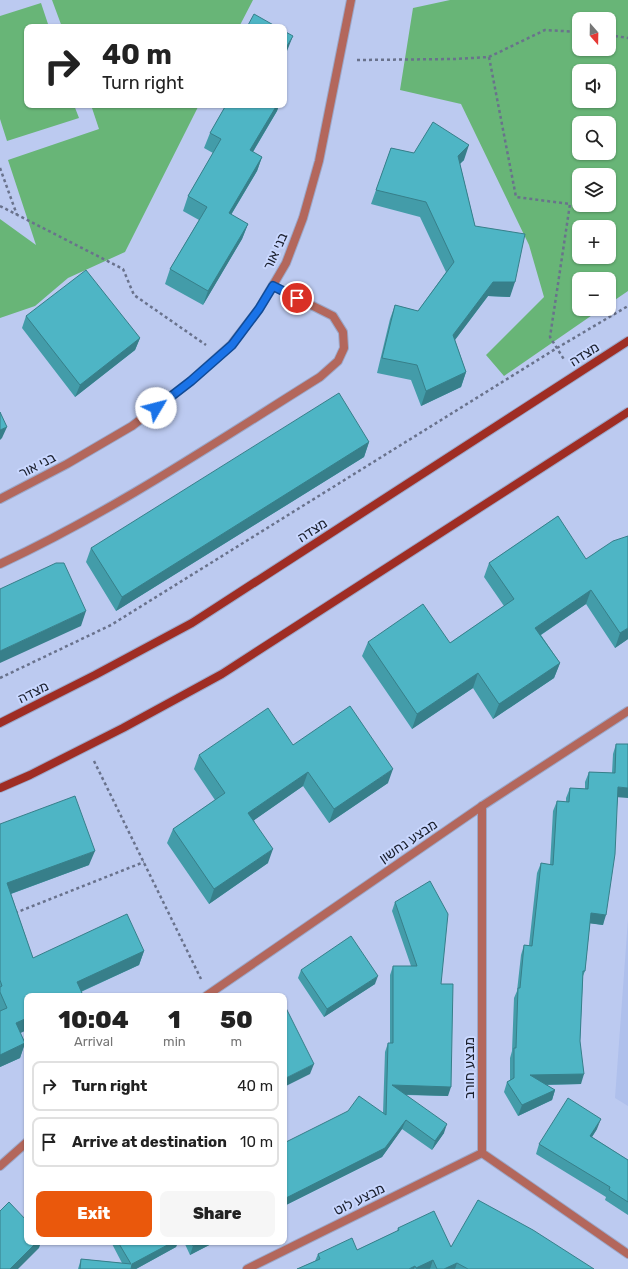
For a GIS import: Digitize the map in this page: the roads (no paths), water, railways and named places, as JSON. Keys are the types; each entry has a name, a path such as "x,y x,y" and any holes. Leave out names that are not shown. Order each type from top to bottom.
{"main road":[{"name":"מצדה","path":"0,723 95,675 192,623 628,341"},
{"path":"0,788 30,775 87,746 222,674 628,412"}],"street":[{"name":"בני אור","path":"0,499 67,464 132,426 191,381 232,345 259,309 286,263 303,218 319,162 351,0"},
{"path":"0,564 30,550 134,493 320,377 338,361 344,348 343,332 332,316 273,286"},
{"name":"מבצע נחשון","path":"210,993 482,806 628,711"},
{"name":"מבצע חורב","path":"482,806 482,1153"},
{"path":"0,1166 24,1145"},
{"path":"482,1153 628,1254"},
{"name":"מבצע לוט","path":"247,1269 482,1153"}]}
